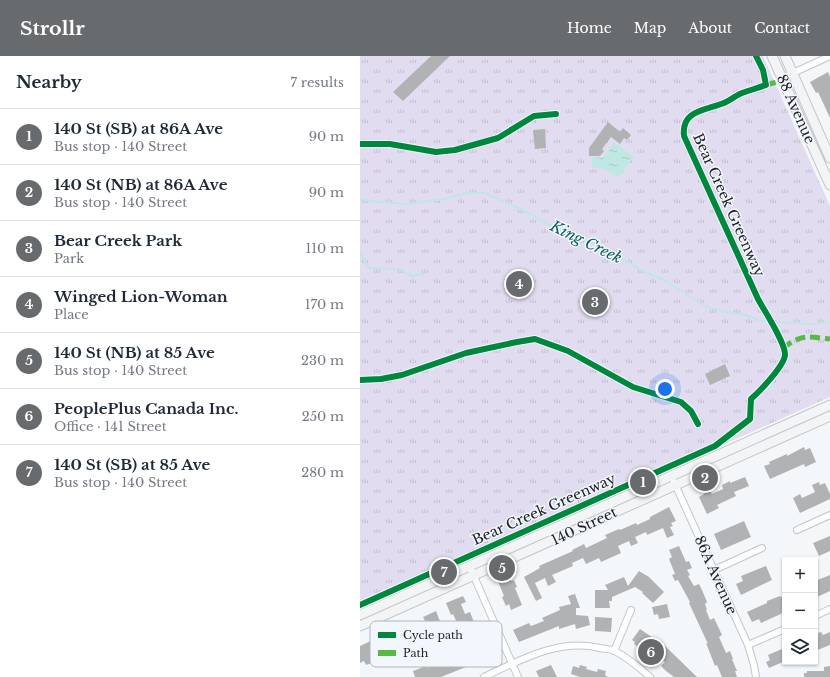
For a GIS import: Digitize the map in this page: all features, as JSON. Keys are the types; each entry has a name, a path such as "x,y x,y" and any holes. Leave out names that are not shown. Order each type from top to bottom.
{"main road":[{"name":"88 Avenue","path":"772,56 827,171 830,185"},
{"name":"88 Avenue","path":"785,56 830,158"},
{"name":"140 Street","path":"360,615 830,405"},
{"name":"140 Street","path":"372,621 474,577 830,416"},
{"name":"140 Street","path":"360,626 370,622"}],"street":[{"path":"782,78 830,56"},
{"name":"86A Avenue","path":"671,476 748,645 756,677"},
{"path":"797,530 830,515"},
{"path":"714,570 762,548"},
{"path":"469,565 493,621"},
{"path":"818,615 830,609"},
{"path":"614,651 631,610"},
{"path":"748,645 782,630"},
{"path":"502,641 518,677"},
{"path":"484,677 512,664 548,650 566,645 591,645 614,651 638,666 650,677"}],"green space":[{"path":"360,56 763,56 830,206 830,397 360,607"}],"water":[{"path":"614,142 634,157 618,178 603,168 592,168 592,157 603,158"}],"building":[{"path":"431,56 450,56 403,101 393,92"},
{"path":"828,72 830,77 830,118 818,92 816,93 810,82"},
{"path":"608,122 620,132 623,128 631,135 627,140 624,138 620,144 611,137 602,149 604,151 600,156 589,156 589,148"},
{"path":"545,129 546,148 535,149 533,130"},
{"path":"725,364 730,376 710,385 705,374"},
{"path":"804,447 805,450 810,448 816,462 805,467 804,464 770,479 764,466 770,464 769,462 787,454 787,456"},
{"path":"745,477 749,486 734,492 736,496 717,505 719,508 707,514 699,497 704,494 703,492 709,489 712,494 723,489 722,485"},
{"path":"819,482 820,485 825,483 830,494 830,499 800,513 793,498 800,494 802,498 815,492 812,485"},
{"path":"669,507 676,521 671,523 673,526 670,527 674,535 667,538 663,528 647,535 646,532 635,537 638,543 631,546 629,541 618,546 621,553 601,562 599,558 586,564 583,558 572,563 573,566 552,575 556,582 548,586 545,578 535,583 542,598 536,601 524,577 540,568 539,566 573,551 572,550 584,544 586,548 607,538 605,535 619,529 620,530 636,523 637,525"},
{"path":"744,521 751,537 721,550 714,534"},
{"path":"830,536 830,551 819,556 813,543"},
{"path":"679,546 686,562 689,561 692,568 687,570 690,575 688,576 694,586 699,584 707,602 705,604 706,610 710,620 714,618 722,635 719,637 726,653 730,651 737,671 735,671 737,677 722,677 717,665 715,666 706,643 708,644 689,603 690,602 678,580 675,581 672,575 675,574 669,559 672,557 669,550"},
{"path":"766,566 772,580 741,595 736,584 743,581 741,576"},
{"path":"639,571 649,577 664,592 653,603 642,593 643,592 635,587 612,597 612,601 609,601 610,608 595,608 595,590 608,590 605,585 624,577 628,586"},
{"path":"508,574 511,581 514,580 517,587 515,588 522,605 511,610 509,604 506,606 502,597 504,596 497,579"},
{"path":"830,575 830,591 818,597 818,593 818,580"},
{"path":"575,594 580,608 576,608 576,615 588,616 590,625 576,629 575,624 559,629 559,626 519,642 513,630 529,623 531,626 544,621 542,618 560,610 559,607 571,604 568,596"},
{"path":"463,596 466,602 461,604 465,614 470,612 473,621 456,621 453,614 451,615 446,603"},
{"path":"780,596 782,613 761,623 759,619 752,622 747,612 767,603 767,601"},
{"path":"667,604 670,617 659,619 658,614 654,615 652,607"},
{"path":"436,611 440,621 425,621 423,617"},
{"path":"595,617 612,618 611,632 595,631"},
{"path":"640,629 653,638 654,637 665,646 697,677 674,677 666,671 661,666 665,662 652,652 650,655 634,644 635,642 632,640"},
{"path":"821,632 823,635 830,632 830,645 818,650 818,633"},
{"path":"370,641 370,663 366,665 364,661 360,663 360,646"},
{"path":"782,649 782,662 769,668 766,662 770,660 768,655"},
{"path":"551,665 557,677 539,677 536,671"},
{"path":"580,665 587,667 586,669 597,672 598,669 606,671 605,675 608,677 580,677 571,674 573,666 579,668"},
{"path":"830,666 830,677 804,677 804,673 807,673 807,671 824,671 824,667"},
{"path":"423,667 466,667 441,677 415,677 413,671"}],"waterway":[{"name":"King Creek","path":"360,200 407,204 444,199 468,193 485,193 519,208 565,233 599,245 643,271 664,280 705,306 730,313 746,315 761,321 813,324 830,322"},
{"path":"360,253 369,268 400,269 411,276 425,274"}],"marked path":[{"path":"766,85 777,82"},
{"path":"783,348 790,343 805,337 830,339"}],"cycle path":[{"name":"Bear Creek Greenway","path":"360,605 715,446 750,419 751,399 781,365 784,360 784,350 778,335 758,299 684,136 684,127 691,116 697,112 719,105 740,94 766,85 763,70 756,56"},
{"path":"360,144 390,144 436,152 455,150 498,138 534,116 556,114"},
{"path":"360,380 381,379 402,375 466,353 535,339 568,351 633,387 681,402 691,411 698,424"}],"place":[{"name":"Winged Lion-Woman","path":"519,284"},
{"name":"Bear Creek Park","path":"595,302"},
{"name":"140 St (NB) at 86A Ave","path":"705,478"},
{"name":"140 St (SB) at 86A Ave","path":"643,482"},
{"name":"140 St (NB) at 85 Ave","path":"502,568"},
{"name":"140 St (SB) at 85 Ave","path":"444,572"},
{"name":"PeoplePlus Canada Inc.","path":"651,652"}]}
